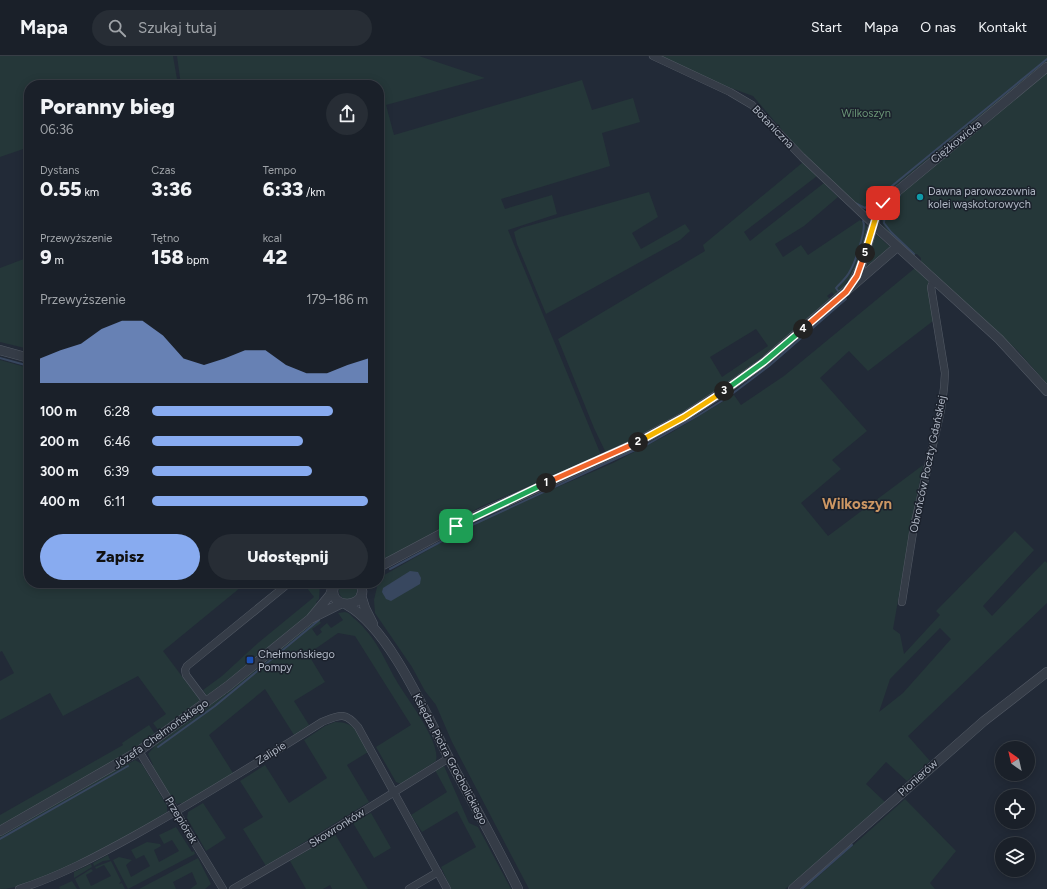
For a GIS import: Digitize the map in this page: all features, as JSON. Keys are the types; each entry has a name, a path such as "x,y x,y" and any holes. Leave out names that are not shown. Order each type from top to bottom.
{"street":[{"name":"Botaniczna","path":"653,56 749,102 802,157 874,225"},
{"name":"Ciężkowicka","path":"874,225 878,210 893,194 1047,67"},
{"path":"846,292 857,276 874,225 1003,343 1047,391"},
{"path":"384,565 473,517 632,445 684,417 764,362 897,246"},
{"name":"Obrońców Poczty Gdańskiej","path":"902,602 914,526 939,417 944,388 944,365 931,287 934,280"},
{"path":"0,350 24,357"},
{"path":"207,702 186,675 185,670 187,666 283,588"},
{"name":"Józefa Chełmońskiego","path":"0,831 139,751 207,702 310,618 330,595 333,588"},
{"name":"Księdza Piotra Grocholickiego","path":"334,588 335,597 358,613 377,633 402,668 518,889"},
{"name":"Józefa Chełmońskiego","path":"310,618 344,604 356,602 361,590"},
{"name":"Księdza Piotra Grocholickiego","path":"361,590 365,608 377,633"},
{"name":"Pionierów","path":"793,889 984,721 1047,672"},
{"name":"Zalipie","path":"19,889 62,873 177,812 322,722 338,715 350,717 358,727 447,889"},
{"name":"Przepiórek","path":"139,751 223,889"},
{"name":"Skowronków","path":"233,889 314,842 449,758"},
{"path":"409,889 438,872"}],"green space":[{"path":"0,56 173,56 177,80 24,80 24,149 0,157"},
{"path":"177,56 419,56 485,78 386,105 394,135 582,80 592,110 633,98 640,122 602,133 610,166 501,199 505,209 552,195 557,214 508,230 601,455 480,507 384,560 384,80 180,80"},
{"name":"Wilkoszyn","path":"658,56 1047,56 1047,62 867,209 860,207 799,150 753,96 717,83"},
{"path":"1047,72 1047,384 1017,350 921,264 921,258 917,254 912,255 893,238 884,227 882,217 888,204 894,198"},
{"path":"802,163 805,163 817,176 744,232 750,241 824,183 838,197 804,226 775,244 783,257 801,245 808,255 860,220 867,226 855,267 847,282 835,296 832,292 827,296 830,299 778,344 697,404 668,422 606,453 594,428 558,339 705,251 703,245","holes":["756,329 768,346 722,377 710,357"]},
{"path":"649,192 658,217 632,233 641,249 685,224 690,231 680,240 546,314 517,244 514,232 521,228"},
{"path":"877,235 890,247 867,266 873,238"},
{"path":"24,259 24,348 0,342 0,268"},
{"path":"915,268 928,280 933,321 868,371 849,351 820,378 867,431 832,460 841,469 801,503 828,536 923,465 893,629 900,634 904,654 940,615 936,611 1015,531 1034,550 983,606 992,616 1045,561 1047,563 1047,603 908,736 930,761 907,781 886,762 866,784 885,802 804,875 785,889 529,889 452,742 436,705 425,691 412,667 375,613 374,600 377,588 384,588 384,575 479,521 613,463 669,434 734,395 741,405 784,376","holes":["940,628 951,639 903,693 879,712 890,679"]},
{"path":"0,360 24,367 24,588 240,588 163,651 199,699 199,704 159,731 153,723 166,714 138,676 63,716 50,693 0,720 0,681 14,673 2,651 0,652"},
{"path":"307,588 320,588 319,599 316,602 319,607 207,696 203,690 222,676 258,643 314,597"},
{"path":"340,588 356,588 357,591 354,597 348,600 342,597 339,591"},
{"path":"345,612 363,626 374,640 396,680 428,731 436,753 436,761 401,784 396,782 376,747 411,725 355,636 338,633 308,654 325,682 294,701 309,725 294,735 265,689 209,735 233,773 232,777 182,805 181,803 177,804 173,798 171,799 151,766 153,765 148,754 154,747 153,745 224,694 227,694 227,692 314,620 318,619 321,623 312,629 317,636 322,632 320,629 327,623 331,628 343,620 338,613"},
{"path":"335,722 348,724 353,727 368,752 347,765 369,802 266,866 243,829 263,817 240,781 265,765 289,803 327,778 304,740 325,726"},
{"path":"149,725 155,734 149,740 0,827 0,815 123,745 122,743"},
{"path":"135,760 142,764 167,806 167,812 160,816 161,817 90,855 46,876 23,885 0,889 0,835 127,762 128,764"},
{"path":"444,766 469,823 478,827 511,889 451,889 441,867 476,847 457,811 422,832 411,815 447,792 435,770"},
{"path":"905,799 956,851 930,883 935,889 804,889"},
{"path":"203,803 226,838 206,851 187,818 188,812"},
{"path":"371,813 391,848 374,858 353,823"},
{"path":"176,827 192,852 194,851 195,854 128,889 113,860 119,857 132,860 126,865 131,877 150,866 144,855 136,859 131,850 147,842 160,844 161,846 154,850 159,862 179,851 172,840 164,844 159,835"},
{"path":"335,834 368,889 332,889 330,885 323,889 306,889 290,861"},
{"path":"108,855 110,860 103,861 94,866 93,863"},
{"path":"198,858 211,884 205,889 190,889 197,884 192,872 173,882 176,889 139,889"},
{"path":"111,861 121,881 119,884 122,883 125,889 80,889 75,879 91,869 93,871 86,875 91,886 111,876 104,865 96,869 95,867"},
{"path":"91,864 92,867 74,878 74,872"},
{"path":"72,881 77,889 60,889 59,887"}],"water":[{"path":"410,571 418,572 421,578 420,584 391,601 386,599 382,592 384,587"}],"waterway":[{"path":"855,203 865,208 1047,59"},
{"path":"900,195 885,213 884,223 891,232 914,254"},
{"path":"838,291 836,288 849,274 857,254 862,238 864,225 863,221"},
{"path":"390,569 470,526 648,444 699,415 728,397 769,366 846,299"},
{"path":"0,358 24,365"},
{"path":"158,747 215,706 319,620"},
{"path":"0,839 128,766"},
{"path":"802,889 852,845"}],"place":[{"name":"Dawna parowozownia kolei wąskotorowych","path":"920,197"},
{"name":"Chełmońskiego Pompy","path":"250,660"}],"district":[{"name":"Wilkoszyn","path":"857,504"}],"route":[{"path":"456,526 520,495 605,458 648,437 684,417 745,377 846,292 857,276 878,210 883,203"}]}
